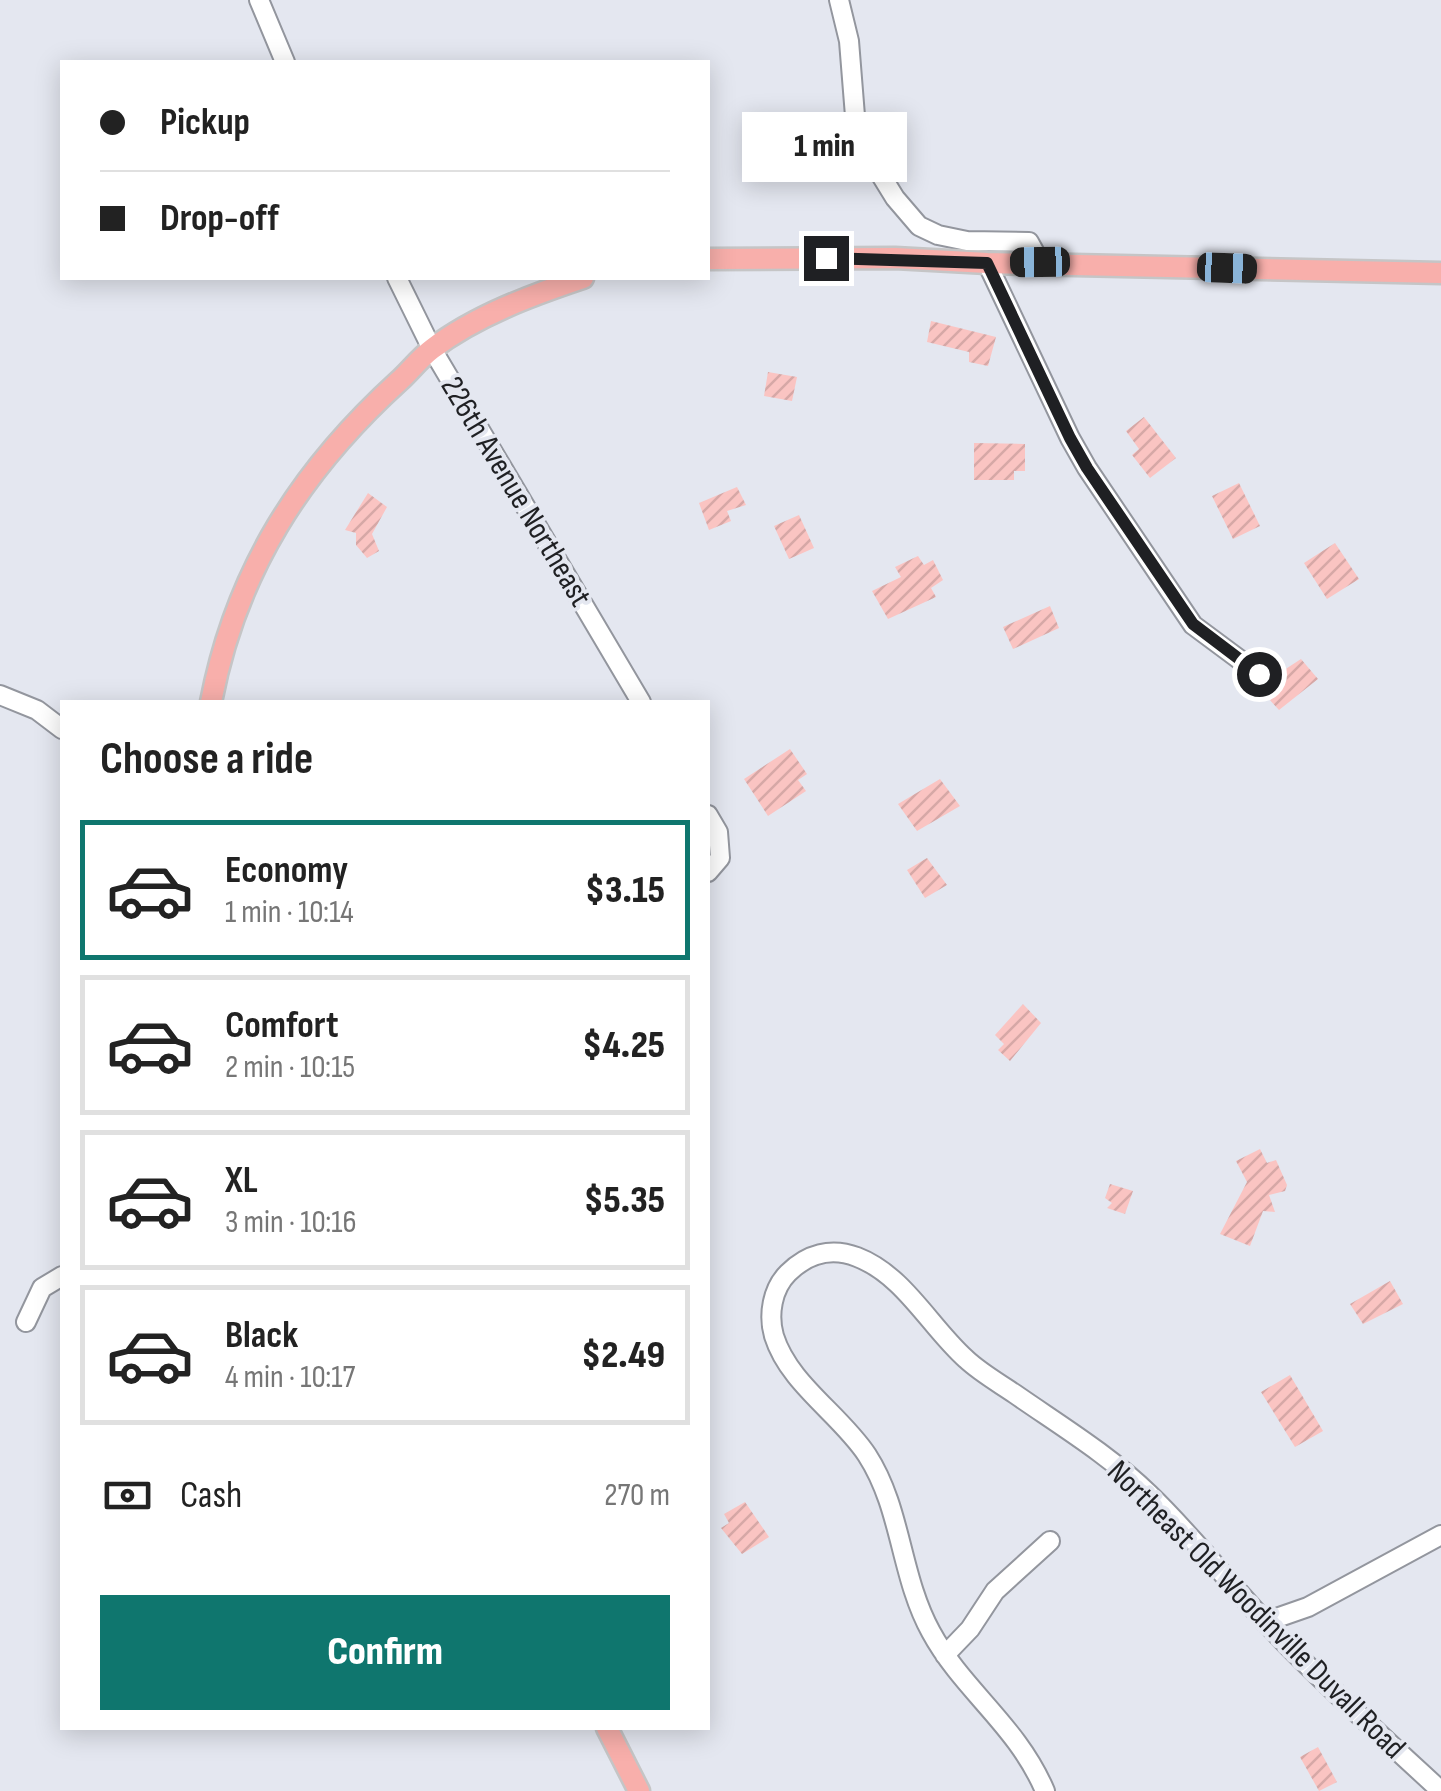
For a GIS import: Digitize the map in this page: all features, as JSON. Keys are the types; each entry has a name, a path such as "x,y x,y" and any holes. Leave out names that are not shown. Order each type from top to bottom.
{"main road":[{"path":"710,259 895,258 1441,273"},
{"path":"212,700 237,604 288,508 335,444 432,349 511,305 578,280"},
{"path":"608,1730 638,1791"}],"street":[{"path":"260,0 284,60"},
{"path":"839,0 850,41 855,116 863,146 894,198 919,226 966,240 1030,242 1040,262"},
{"path":"987,263 1070,438 1130,529 1193,624 1259,674"},
{"name":"226th Avenue Northeast","path":"398,280 432,349 640,700"},
{"path":"0,695 37,710 60,727"},
{"path":"710,818 718,832 720,858 710,870"},
{"name":"Northeast Old Woodinville Duvall Road","path":"1045,1791 1020,1743 946,1655 916,1600 881,1481 853,1436 783,1356 775,1338 772,1305 782,1278 815,1254 844,1253 881,1269 968,1362 1083,1440 1150,1494 1265,1622 1441,1790"},
{"path":"26,1322 42,1288 60,1277"},
{"path":"1265,1622 1308,1606 1441,1536"},
{"path":"946,1655 970,1629 995,1591 1050,1541"}],"building":[{"path":"931,321 996,337 988,366 969,362 969,352 927,342"},
{"path":"768,372 797,377 792,401 764,396"},
{"path":"1144,417 1176,458 1150,478 1132,455 1139,449 1126,431"},
{"path":"974,443 1025,444 1025,471 1014,471 1014,480 974,480"},
{"path":"1239,483 1260,526 1233,539 1212,496"},
{"path":"737,487 746,505 727,511 731,521 709,530 699,503"},
{"path":"368,493 387,507 372,534 379,551 367,558 356,545 356,533 345,530"},
{"path":"799,515 814,548 789,559 774,526"},
{"path":"1335,543 1359,579 1327,599 1304,563"},
{"path":"918,556 924,565 933,560 943,580 931,588 936,597 888,619 872,591 901,577 895,567"},
{"path":"1050,606 1059,628 1013,649 1003,627"},
{"path":"1301,659 1318,679 1279,710 1257,686 1268,682 1274,667 1281,672"},
{"path":"790,749 807,774 798,780 806,791 768,816 744,779"},
{"path":"940,779 960,806 917,831 898,804"},
{"path":"927,858 947,885 925,898 907,870"},
{"path":"1023,1004 1041,1023 1010,1061 998,1050 1004,1044 995,1035"},
{"path":"1260,1149 1267,1163 1276,1160 1287,1185 1285,1191 1269,1195 1275,1212 1263,1211 1250,1246 1220,1234 1247,1182 1236,1161"},
{"path":"1110,1184 1133,1191 1125,1214 1107,1208 1112,1203 1105,1198"},
{"path":"1390,1281 1403,1304 1363,1324 1350,1304"},
{"path":"1290,1375 1323,1431 1295,1447 1261,1392"},
{"path":"745,1502 769,1537 742,1554 721,1528 729,1523 724,1514"},
{"path":"1318,1747 1337,1782 1319,1791 1300,1757"}],"route":[{"path":"826,258 987,263 1087,468 1193,624 1259,674"}]}
